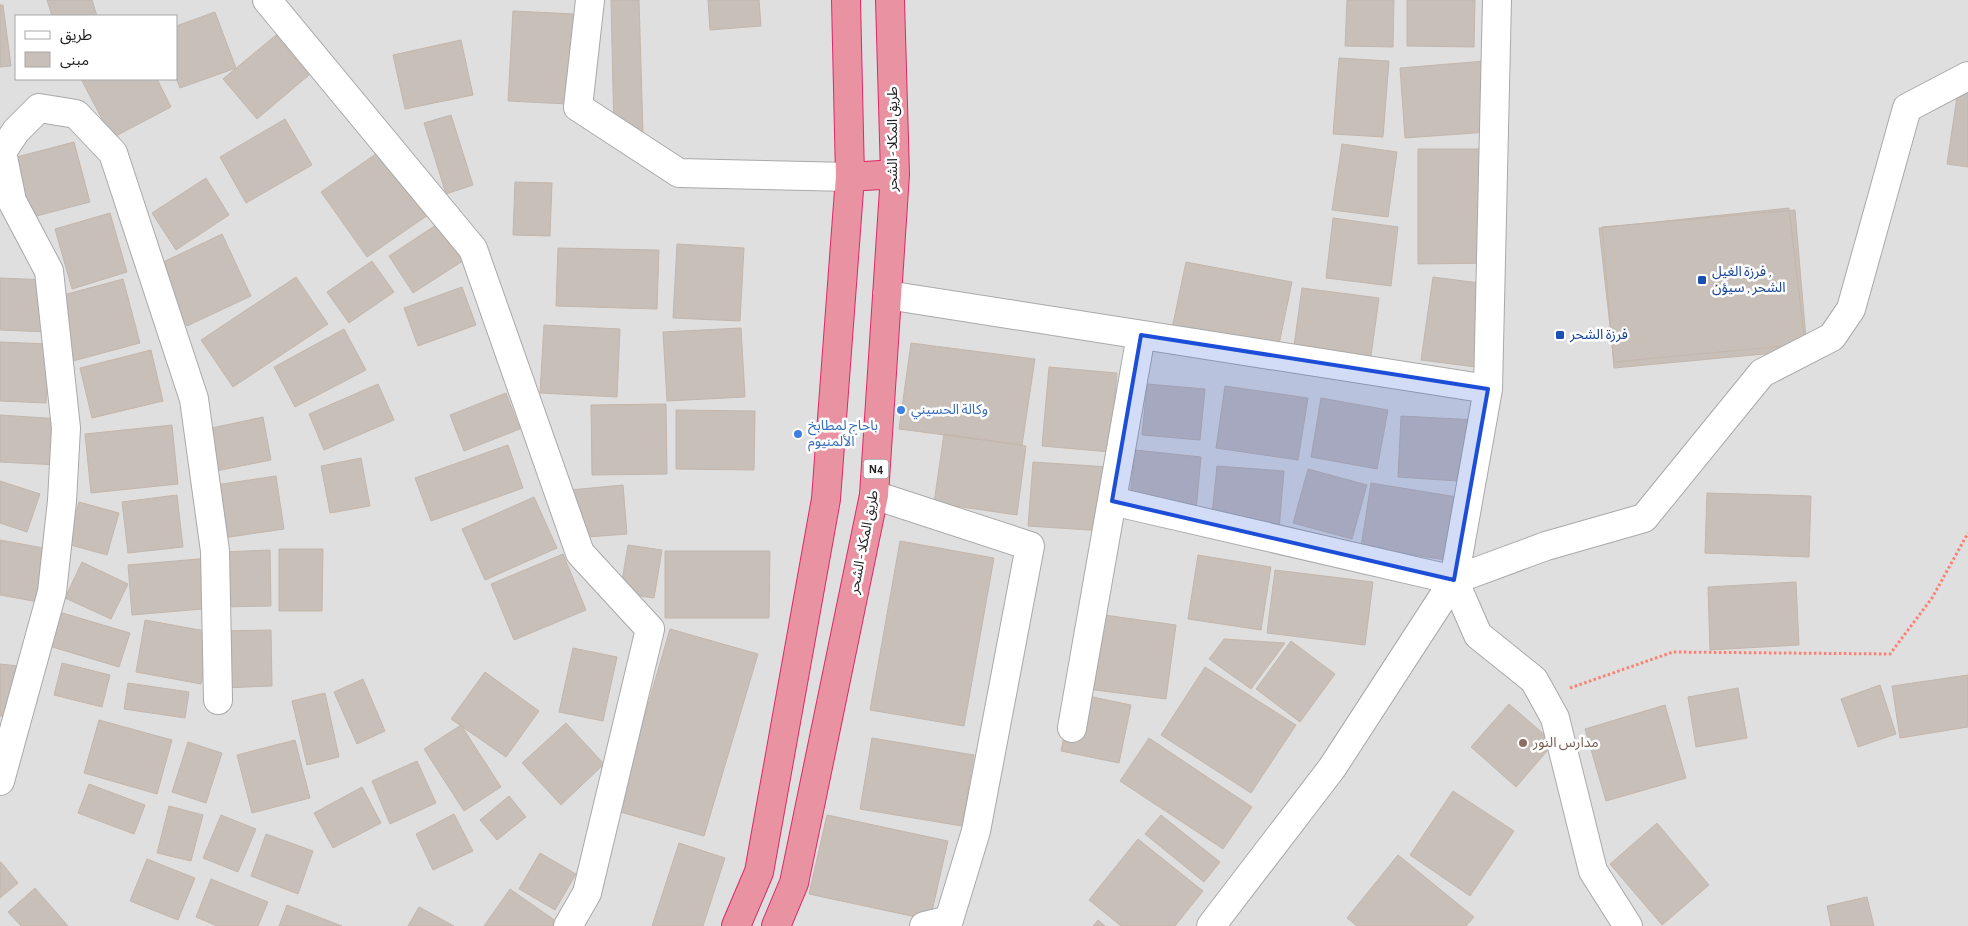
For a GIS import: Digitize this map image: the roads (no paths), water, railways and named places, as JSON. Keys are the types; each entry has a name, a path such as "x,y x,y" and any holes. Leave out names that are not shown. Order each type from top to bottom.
{"highway":[{"path":"736,926 759,872 826,499 850,177 846,0"},
{"name":"طريق المكلا - الشحر","path":"776,926 794,883 874,495 895,174 890,0"},
{"path":"850,177 895,174"}],"street":[{"path":"267,0 473,249 580,553 650,629 588,893 568,926"},
{"path":"590,0 578,107 679,173 850,177"},
{"path":"1211,926 1332,768 1454,580 1488,389 1497,0"},
{"path":"1112,500 1454,580 1546,546 1644,518 1762,373 1832,336 1851,309 1907,108 1968,76"},
{"path":"0,781 52,592 62,501 66,428 50,271 12,201 2,152 16,131 39,108 76,114 113,153 194,399 214,551 218,700"},
{"path":"887,295 1488,389"},
{"path":"1072,728 1140,335"},
{"path":"874,495 1030,546 976,831 949,920 924,926"},
{"path":"1454,580 1478,635 1534,680 1555,718 1593,871 1628,926"}],"place":[{"name":"فرزة الغيل , الشحر , سيؤن","path":"1702,280"},
{"name":"فرزة الشحر","path":"1560,335"},
{"name":"وكالة الحسيني","path":"901,410"},
{"name":"باحاج لمطابخ الألمنيوم","path":"798,434"},
{"name":"مدارس النور","path":"1523,743"}]}
